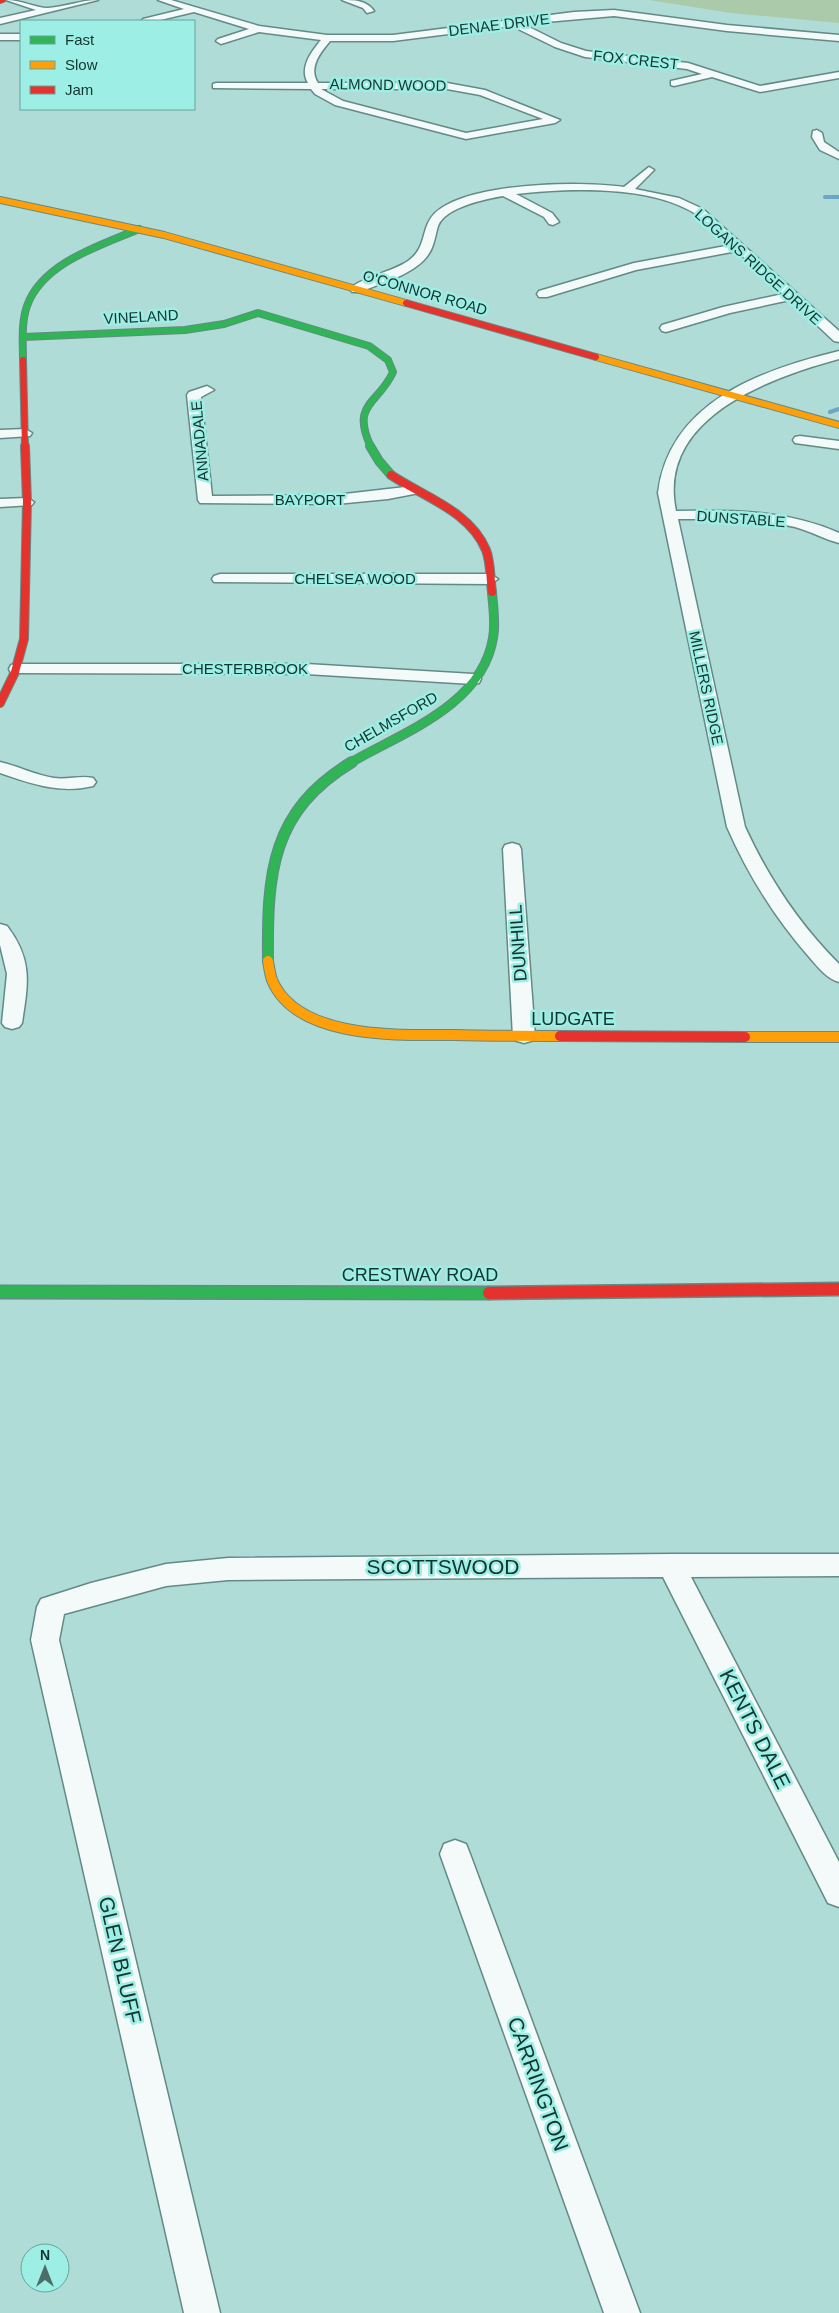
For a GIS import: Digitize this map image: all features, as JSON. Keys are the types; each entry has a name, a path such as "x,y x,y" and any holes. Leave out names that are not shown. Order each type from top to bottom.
{"street":[{"path":"10,0 47,10"},
{"path":"0,22 94,0"},
{"name":"DENAE DRIVE","path":"162,0 258,29 327,38 393,38 582,14 614,13 707,25 837,38"},
{"path":"347,0 366,6 370,11"},
{"path":"150,20 194,10"},
{"name":"FOX CREST","path":"514,23 558,45 585,54 618,60 676,64 760,88 839,75"},
{"path":"677,31 707,25"},
{"path":"221,41 258,29"},
{"path":"0,37 20,37"},
{"path":"312,84 310,77 312,57 327,38"},
{"path":"807,45 837,38"},
{"path":"674,83 714,74"},
{"name":"ALMOND WOOD","path":"216,86 312,84 430,85 465,88 482,92 555,120 466,136 340,103 318,92 312,84"},
{"path":"817,133 816,139 819,144 839,156"},
{"path":"627,190 649,170"},
{"name":"LOGANS RIDGE DRIVE","path":"356,289 405,267 421,256 429,244 432,224 447,210 473,200 571,187 627,190 664,198 692,207 705,216 839,338"},
{"path":"507,194 548,215 553,222"},
{"name":"O'CONNOR ROAD","path":"0,200 139,229 839,424"},
{"path":"0,703 21,659 24,638 27,502 24,320 27,304 47,278 81,255 139,229"},
{"path":"543,294 634,267 740,247"},
{"path":"666,328 727,310 792,296"},
{"name":"VINELAND","path":"24,337 185,330 224,324 258,313"},
{"name":"CHELMSFORD","path":"258,313 369,346 388,360 392,368 392,376 365,407 362,417 374,455 380,464 399,480 457,515 479,538 486,550 490,579 494,637 489,653 473,679 451,704 431,719 336,771 304,800 288,825 280,844 275,867 268,969 272,980 284,997 310,1017"},
{"name":"MILLERS RIDGE","path":"839,355 765,378 733,395 707,414 687,434 676,452 668,471 666,486 667,506 736,827 753,867 769,893 802,937 839,976"},
{"name":"ANNADALE","path":"205,500 194,394 207,390"},
{"path":"0,434 25,433"},
{"path":"800,440 839,445"},
{"name":"BAYPORT","path":"205,500 356,499 414,490"},
{"path":"0,503 27,502"},
{"name":"DUNSTABLE","path":"670,516 766,518 808,526 839,538"},
{"name":"CHELSEA WOOD","path":"220,579 490,579"},
{"name":"CHESTERBROOK","path":"17,669 306,669 473,679"},
{"path":"0,767 56,785 73,786 87,782"},
{"name":"DUNHILL","path":"512,849 524,1037"},
{"path":"0,930 10,942 18,966 12,1023"},
{"name":"LUDGATE","path":"310,1017 351,1030 376,1035 839,1037"},
{"name":"CRESTWAY ROAD","path":"0,1292 500,1293 839,1289"},
{"name":"KENTS DALE","path":"671,1565 839,1893"},
{"name":"SCOTTSWOOD","path":"51,1607 91,1594 166,1576 228,1569 839,1565"},
{"name":"GLEN BLUFF","path":"51,1607 45,1640 202,2313"},
{"name":"CARRINGTON","path":"455,1854 622,2313"}],"green space":[{"path":"649,0 839,0 839,23 731,13"}],"waterway":[{"path":"825,197 839,197"},
{"path":"830,412 839,409"}],"traffic: fast":[{"path":"23,360 25,313 33,292 44,280 74,258 139,229"},
{"path":"24,337 185,330 224,324 258,313 369,346 388,360 393,372 388,382 367,406 364,414 365,433 369,443 379,461 391,475"},
{"path":"268,961 271,890 282,836 288,823 308,795 320,783 355,760 427,720 450,704 469,686 484,665 493,641 492,592"},
{"path":"0,1292 489,1293"}],"traffic: slow":[{"path":"0,200 164,235 406,303"},
{"path":"596,357 839,425"},
{"path":"268,961 272,979 280,994 293,1006 308,1015 342,1028 376,1035 560,1036"},
{"path":"745,1037 839,1037"}],"traffic: jam":[{"path":"406,303 596,357"},
{"path":"0,703 15,672 24,639 27,502 23,360"},
{"path":"391,475 458,515 479,536 488,555 492,592"},
{"path":"560,1036 745,1037"},
{"path":"489,1293 839,1289"}]}
